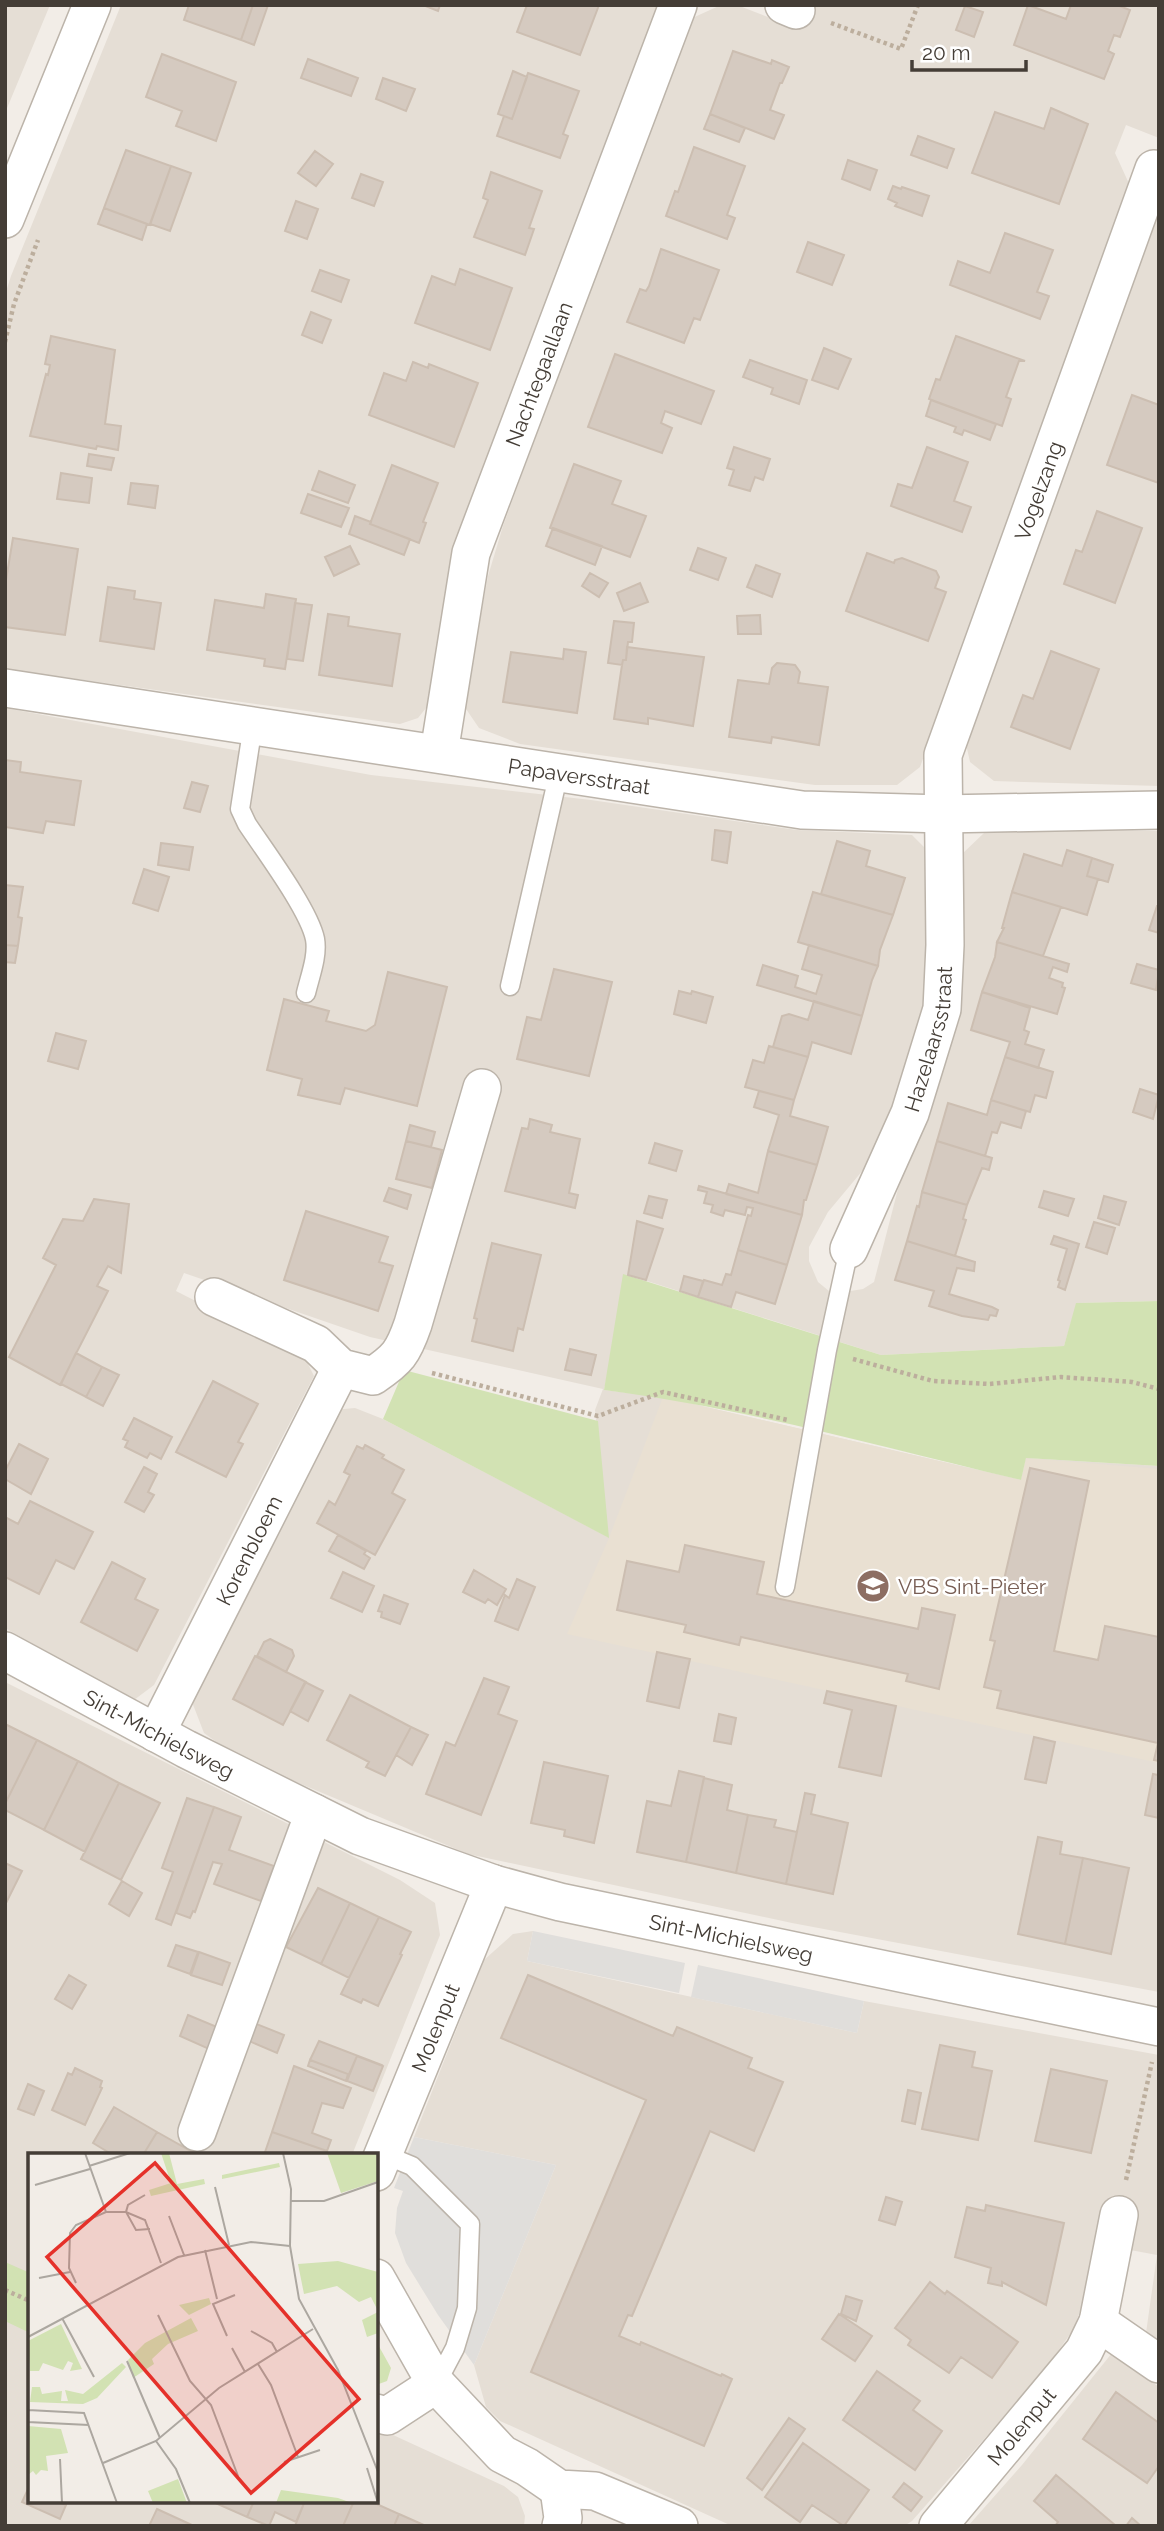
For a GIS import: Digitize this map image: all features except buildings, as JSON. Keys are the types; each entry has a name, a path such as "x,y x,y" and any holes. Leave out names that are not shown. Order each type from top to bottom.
{"street":[{"path":"5,219 92,5"},
{"name":"Nachtegaallaan","path":"439,753 471,553 678,5"},
{"name":"Vogelzang","path":"943,814 943,755 1154,169"},
{"name":"Papaversstraat","path":"5,688 802,810 943,814 1159,810"},
{"name":"Hazelaarsstraat","path":"849,1249 910,1113 942,1009 945,880 943,814"},
{"path":"214,1297 316,1344 341,1368 373,1376 397,1360 405,1348 413,1325 482,1088"},
{"name":"Korenbloem","path":"156,1733 341,1368"},
{"name":"Sint-Michielsweg","path":"5,1651 156,1733 360,1836 494,1884 1156,2043"},
{"path":"197,2132 314,1813"},
{"name":"Molenput","path":"379,2163 494,1884"},
{"name":"Molenput","path":"937,2526 1084,2351 1098,2322 1119,2215"},
{"path":"378,2282 436,2384 502,2454 559,2489 595,2491 679,2526"},
{"path":"1098,2322 1159,2364"},
{"path":"378,2414 387,2416 436,2384"},
{"path":"559,2489 563,2518 561,2526"}],"lane":[{"path":"253,725 240,809 306,915 315,939 314,960 306,993"},
{"path":"510,986 559,772"},
{"path":"785,1587 827,1350 849,1249"},
{"path":"379,2163 412,2166 470,2224 467,2308 455,2348 436,2384"}],"path":[{"path":"790,8 901,49 918,5"},
{"path":"827,1350 933,1381 989,1384 1061,1377 1132,1382 1159,1389"},
{"path":"397,1360 407,1367 598,1416 663,1392 813,1425"},
{"path":"1119,2215 1156,2043"},
{"path":"5,2290 28,2300"}],"shaded area":[{"path":"5,5 50,5 5,113"},
{"path":"121,5 657,5 660,14 430,703 418,718 400,724 5,669 5,295"},
{"path":"721,5 737,5 798,29 808,5 1159,5 1159,138 1126,125 1115,153 1131,188 920,767 897,785 815,785 520,744 479,728 464,706 488,576 503,526 688,20"},
{"path":"1159,199 1159,786 994,781 970,762 966,744"},
{"path":"5,708 371,775 591,800 797,830 912,835 924,847 929,862 929,997 878,1152 828,1212 809,1247 809,1261 818,1282 829,1291 838,1293 863,1289 874,1282 898,1189 942,1052 961,855 984,833 1010,830 1159,831 1159,1301 1077,1303 1064,1346 881,1355 628,1275 604,1390 663,1397 1021,1480 1026,1458 1159,1466 1159,1992 792,1923 468,1854 239,1758 204,1733 192,1702 333,1410 355,1408 383,1419 608,1537 595,1410 603,1389 370,1337 184,1273 176,1291 304,1356 314,1376 154,1685 134,1700 5,1628"},
{"name":"VBS Sint-Pieter","path":"663,1397 1021,1480 1026,1458 1159,1469 1159,1763 567,1634 609,1538"},
{"path":"5,1682 400,1880 435,1903 440,1935 353,2153 28,2153 28,2503 378,2503 380,2429 504,2486 518,2497 525,2516 524,2526 5,2526"},
{"path":"533,1931 527,1961 857,2033 864,2001 1159,2055 1159,2342 1146,2333 1157,2255 1125,2249 1133,2209 1101,2206 1090,2285 1073,2330 1044,2371 912,2521 904,2526 732,2526 500,2421 486,2407 474,2365 556,2165 414,2137 484,1960 513,1934"},
{"path":"533,1931 685,1963 679,1993 527,1961"},
{"path":"698,1965 864,2001 857,2033 691,1997"},
{"path":"414,2137 556,2165 474,2365 438,2315 406,2263 395,2233 397,2208 403,2191 394,2188"},
{"path":"1112,2353 1159,2387 1159,2526 968,2526 1022,2465"}],"green space":[{"path":"623,1274 881,1355 1064,1346 1076,1303 1159,1301 1159,1466 1026,1458 1021,1480 761,1418 604,1390"},
{"path":"404,1370 598,1421 609,1538 383,1419"},
{"path":"5,2262 28,2272 28,2332 7,2322 5,2324"},
{"path":"378,2345 391,2368 387,2381 378,2384"}],"place":[{"name":"VBS Sint-Pieter","path":"873,1586"}]}
